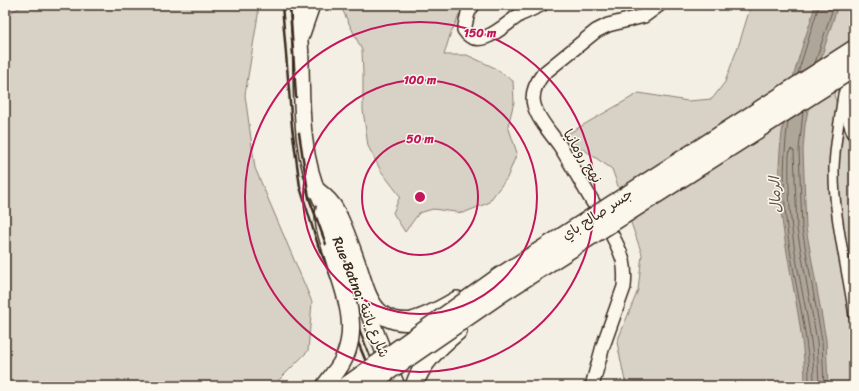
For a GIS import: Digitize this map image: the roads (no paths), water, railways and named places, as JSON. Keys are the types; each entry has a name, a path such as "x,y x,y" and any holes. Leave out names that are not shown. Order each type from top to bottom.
{"highway":[{"name":"جسر صالح باي","path":"335,382 502,284 854,49"},
{"path":"368,386 502,284 854,68"},
{"path":"316,190 326,198 335,210 350,243 365,287 373,304 383,315 396,320 413,321 502,284"},
{"path":"324,208 324,226 350,312 351,328 348,350 335,382"},
{"path":"414,386 419,374 438,348 502,284"}],"main road":[{"name":"Rue Batna; شارع باتنة","path":"298,5 301,101 306,155 316,190 366,307 396,386"},
{"path":"300,39 312,5"}],"street":[{"path":"473,5 468,13 464,30 468,36 473,38 482,38 493,34 521,15 541,5"},
{"name":"نهج رومانيا","path":"592,386 603,346 624,287 624,266 619,249 605,223 560,146 537,112 533,98 534,91 543,74 596,31 608,25 644,16 659,5"},
{"path":"854,41 846,69 834,166 835,193 840,236 854,316"},
{"path":"844,94 845,111 854,137"}],"water":[{"path":"815,5 838,5 814,80 805,125 803,150 806,228 826,340 828,386 805,386 801,335 784,233 779,182 780,150 787,103"}],"railway":[{"path":"282,5 292,127 300,187 318,245 376,386"},
{"path":"290,5 296,97"},
{"path":"299,133 309,198 338,277"},
{"path":"359,329 372,362"}],"water label":[{"name":"الرمال","path":"775,195"}]}
